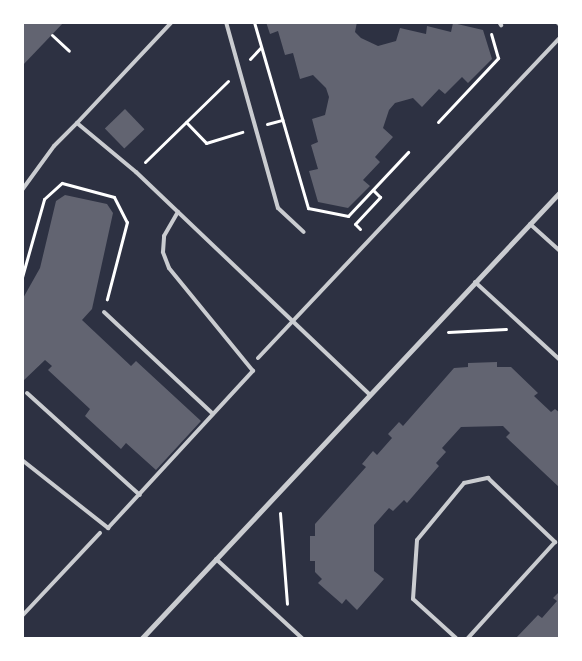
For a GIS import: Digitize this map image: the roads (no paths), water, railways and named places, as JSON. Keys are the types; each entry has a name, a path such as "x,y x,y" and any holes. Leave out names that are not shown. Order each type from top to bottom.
{"street":[{"path":"142,638 560,192"}],"lane":[{"path":"22,190 54,146 172,22"},
{"path":"226,22 278,208 304,232"},
{"path":"557,22 560,25"},
{"path":"258,358 560,37"},
{"path":"77,124 178,212 290,322 370,395"},
{"path":"22,460 108,528 253,371 168,268 162,252 164,236 178,212"},
{"path":"530,224 560,251"},
{"path":"475,282 560,360"},
{"path":"104,312 213,414"},
{"path":"27,393 140,495"},
{"path":"456,638 413,599 417,540 464,483 488,478 555,542 468,638"},
{"path":"22,616 100,533"},
{"path":"216,559 302,638"}]}
